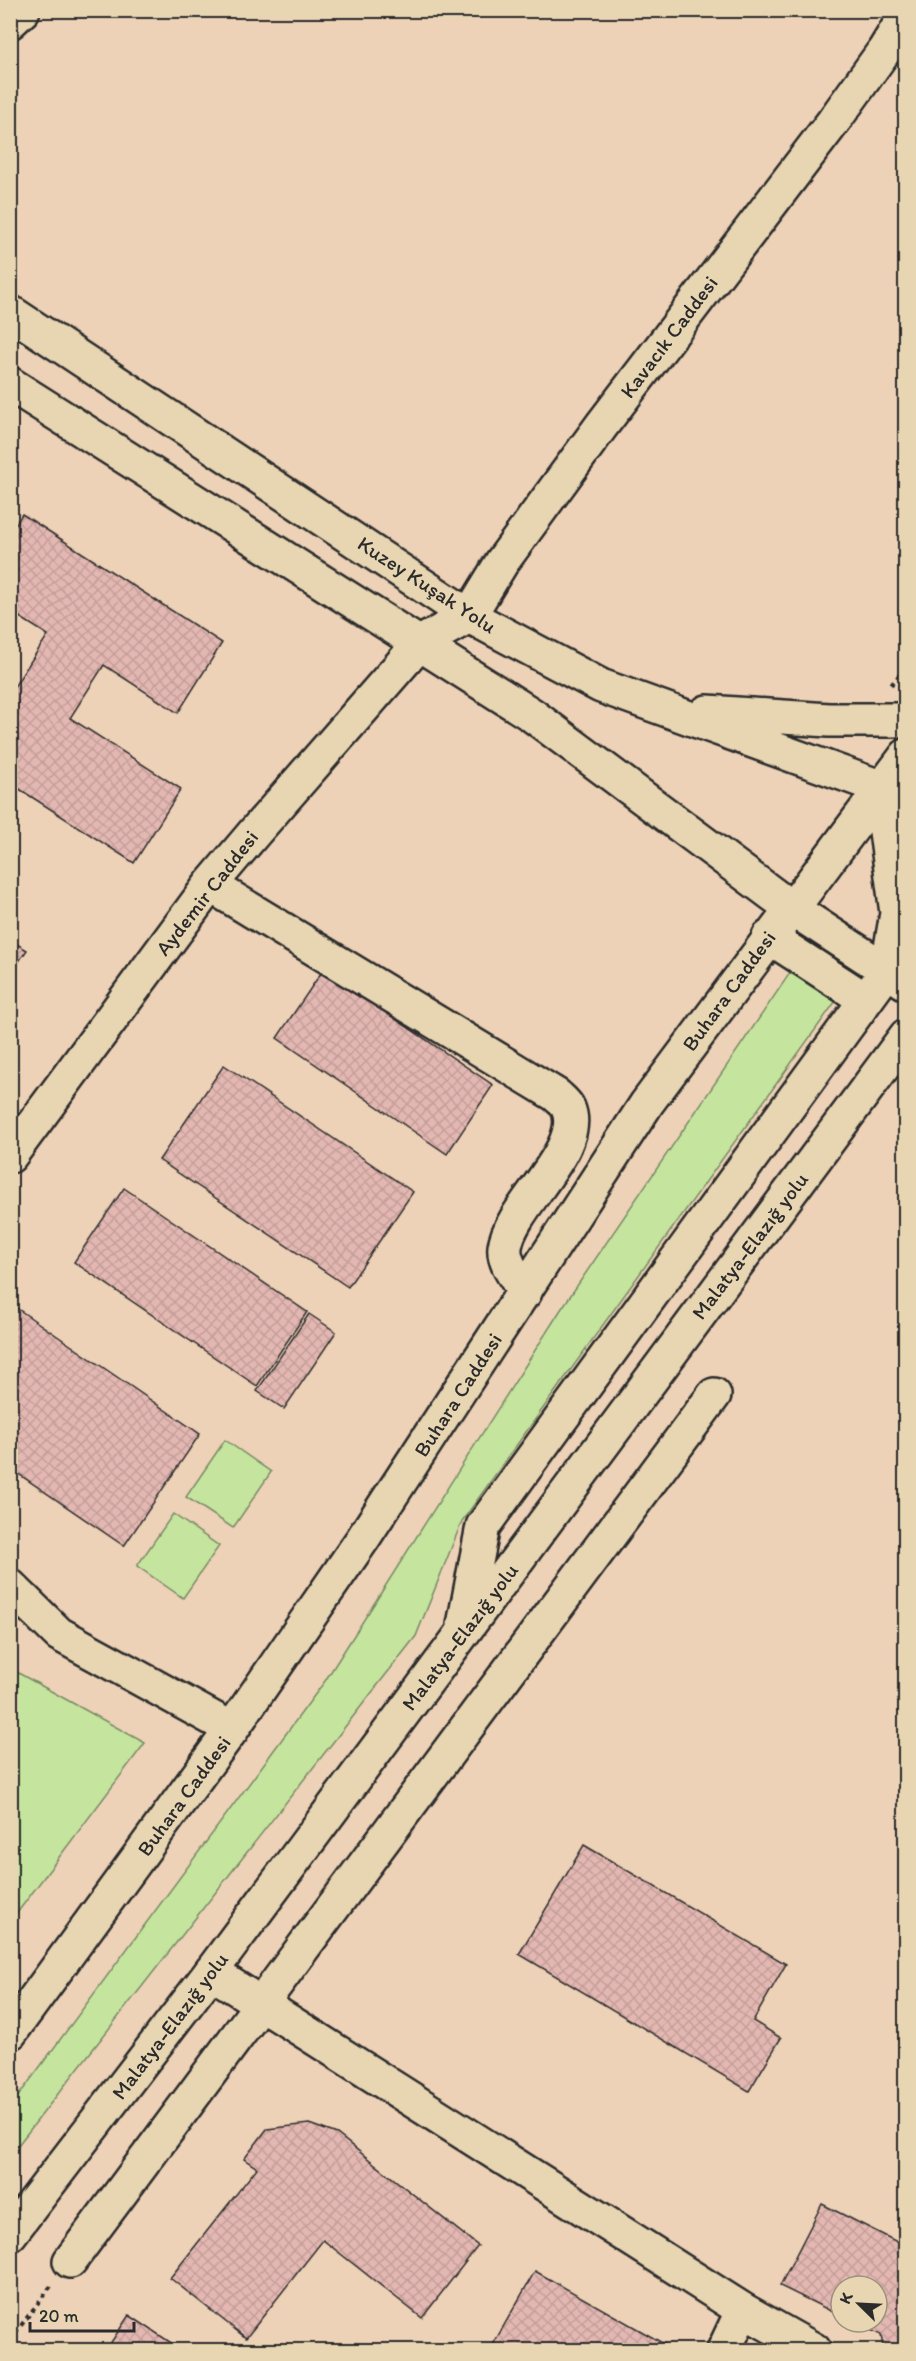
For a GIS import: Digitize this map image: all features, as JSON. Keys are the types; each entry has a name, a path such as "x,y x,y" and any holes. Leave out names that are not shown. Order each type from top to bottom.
{"main road":[{"path":"10,22 23,10"},
{"name":"Kavacık Caddesi","path":"420,643 469,616 502,562 602,425 833,122 884,51 906,15"},
{"name":"Kuzey Kuşak Yolu","path":"10,312 469,616 601,686 893,796"},
{"path":"10,384 532,715 791,908 896,977"},
{"name":"Aydemir Caddesi","path":"10,1156 210,885 420,643"},
{"path":"662,708 764,717 906,720"},
{"name":"Buhara Caddesi","path":"10,2033 232,1730 375,1522 647,1103 791,908 893,796 906,756"},
{"path":"893,796 897,913 896,977"},
{"path":"210,885 556,1095 568,1106 570,1118 568,1134 556,1159 513,1226 505,1247 507,1261 525,1293"},
{"path":"769,936 866,1000"},
{"path":"463,1634 483,1526 866,1000 896,977"},
{"name":"Malatya-Elazığ yolu","path":"10,2234 212,1972 906,1036"},
{"path":"70,2261 714,1395"},
{"path":"10,1586 59,1634 232,1730"},
{"path":"212,1972 743,2310 814,2350"},
{"path":"724,2350 743,2310"}],"path":[{"path":"10,2340 70,2261"}],"green space":[{"path":"796,964 838,998 462,1521 416,1636 11,2154 11,2106 325,1681 560,1311"},
{"path":"225,1440 271,1472 233,1528 186,1497"},
{"path":"173,1514 219,1546 183,1598 137,1566"},
{"path":"11,1669 145,1743 11,1921"}],"building":[{"path":"22,514 222,643 178,713 104,665 70,718 181,789 134,863 10,783 10,693 48,635 10,611 10,533"},
{"path":"10,940 27,950 10,974"},
{"path":"323,970 493,1085 447,1154 277,1038"},
{"path":"224,1065 413,1192 348,1287 159,1160"},
{"path":"124,1188 307,1312 257,1386 74,1262"},
{"path":"15,1307 200,1434 124,1546 10,1468 10,1314"},
{"path":"309,1314 336,1332 284,1409 257,1391"},
{"path":"584,1845 786,1964 753,2021 781,2038 749,2091 519,1954"},
{"path":"309,2124 337,2134 478,2246 422,2318 323,2240 246,2338 170,2278 257,2168 244,2159 267,2129"},
{"path":"822,2204 901,2244 906,2236 906,2350 888,2350 883,2347 879,2334 889,2334 889,2274 829,2274 829,2310 780,2286"},
{"path":"535,2271 673,2349 490,2350"},
{"path":"129,2315 182,2350 106,2350"}]}
